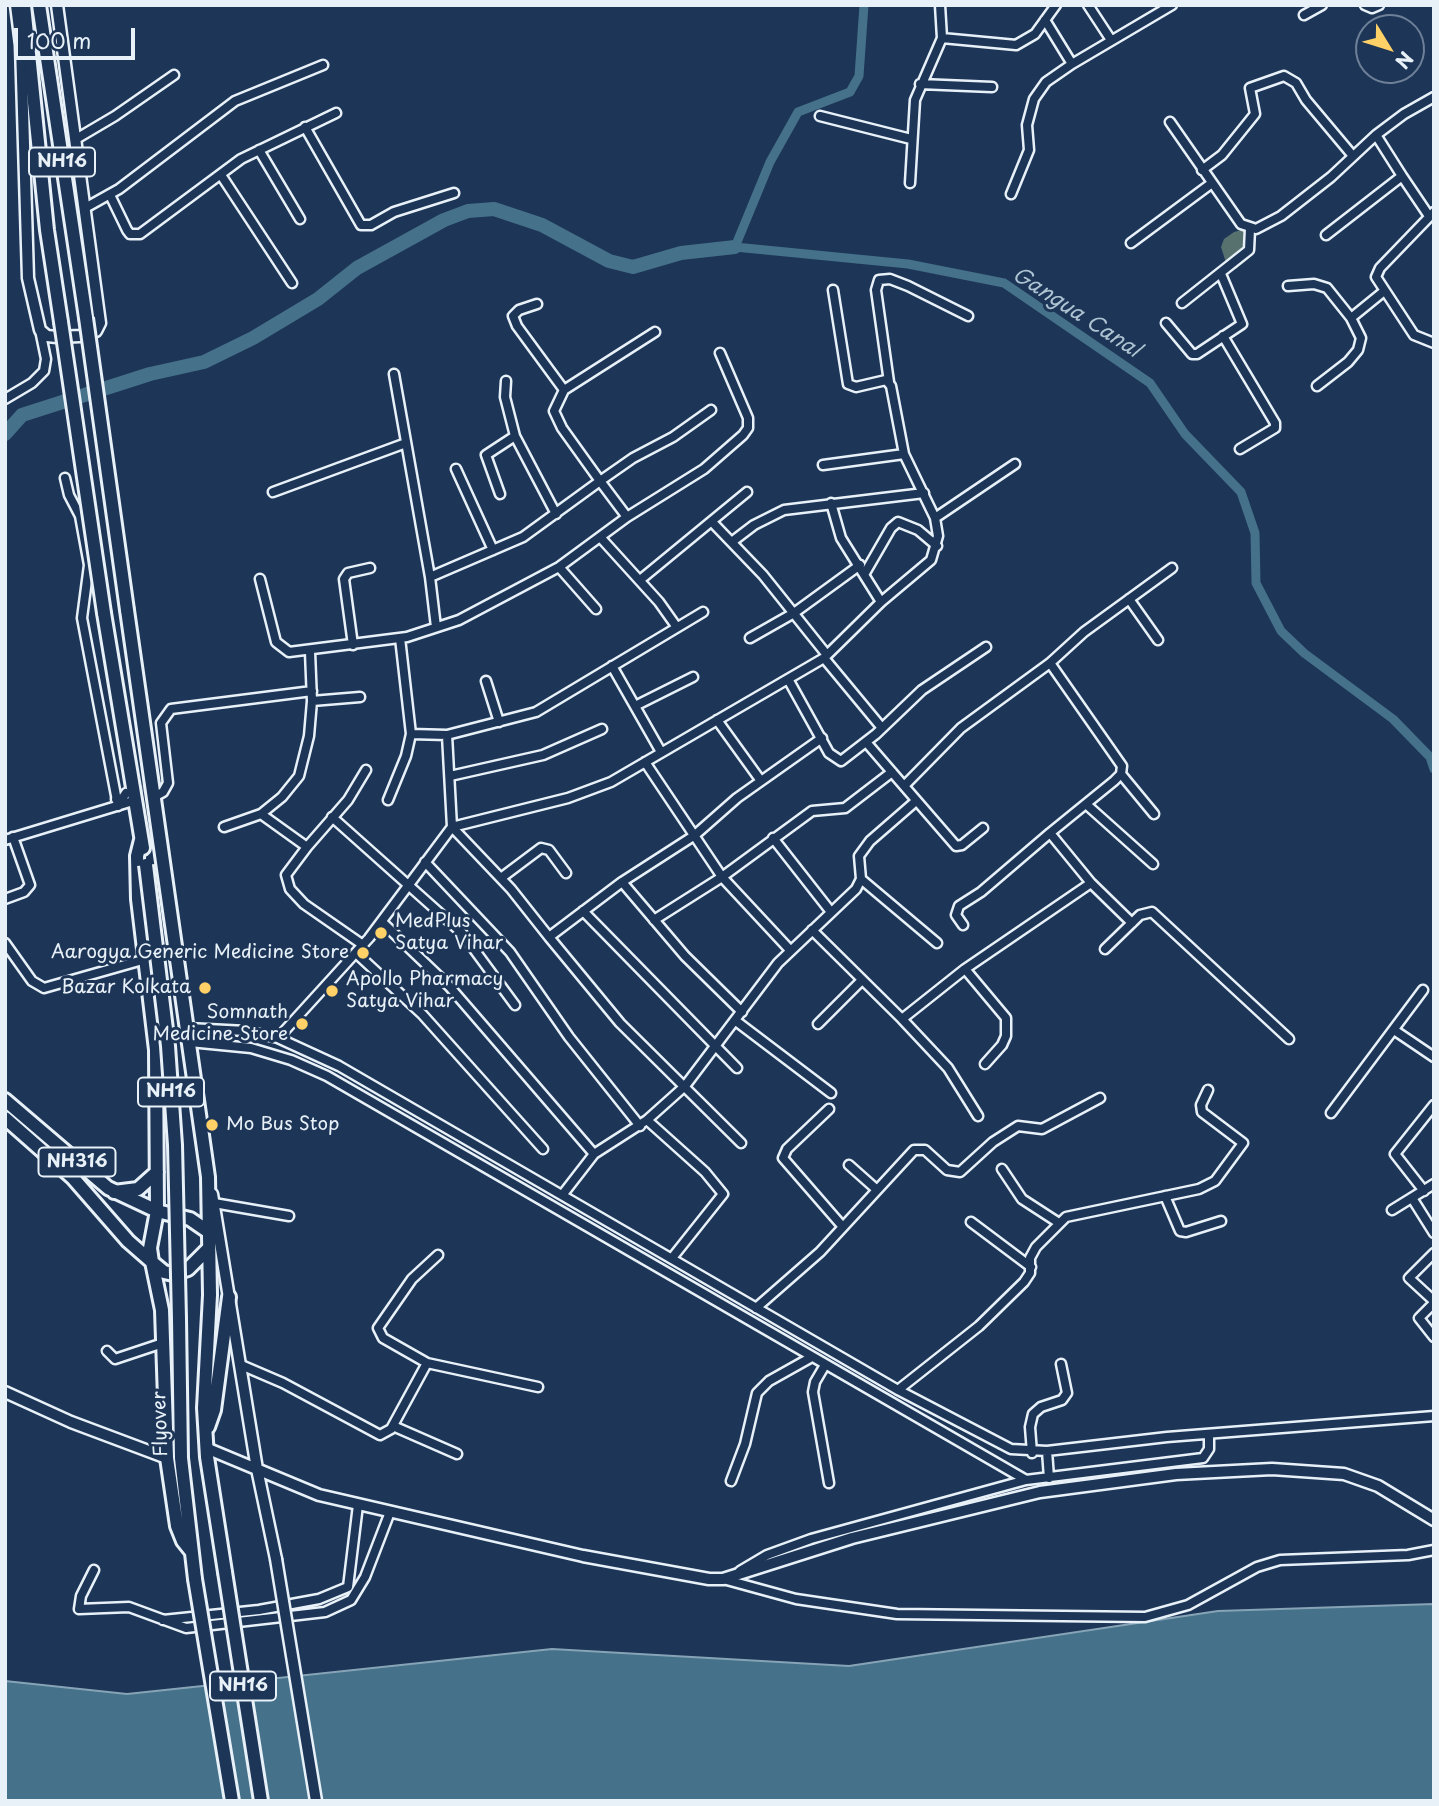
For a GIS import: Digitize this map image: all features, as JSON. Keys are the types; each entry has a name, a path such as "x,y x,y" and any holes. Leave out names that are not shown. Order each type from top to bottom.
{"highway":[{"name":"NH16","path":"24,5 47,230 130,797 141,840"},
{"name":"NH16","path":"39,5 208,1177 206,1230 210,1295 206,1448 261,1801"},
{"name":"Flyover","path":"141,840 168,1046 175,1145 181,1458 191,1551"},
{"path":"141,840 137,871 156,1050 157,1211 150,1248 158,1287 163,1343 167,1458 177,1526 191,1551"},
{"name":"NH316","path":"5,1100 114,1192 157,1211"},
{"name":"NH316","path":"5,1118 73,1178 152,1262"},
{"path":"114,1192 138,1189 158,1172"},
{"path":"157,1211 190,1219 206,1230"},
{"path":"136,1248 158,1287"},
{"path":"152,1262 164,1272 180,1273 207,1250"},
{"path":"205,1434 214,1410 229,1297"},
{"name":"NH16","path":"191,1551 232,1801"}],"street":[{"path":"5,399 32,383 44,371 46,359 33,308 25,247 26,175 16,5"},
{"path":"40,330 47,336 80,337 96,331 100,323 57,5"},
{"path":"909,183 915,100 942,38 940,5"},
{"path":"942,38 1016,45 1030,38 1056,5"},
{"path":"1088,5 1111,40"},
{"path":"1011,194 1029,150 1027,125 1034,99 1042,86 1072,64 1172,5"},
{"path":"1304,15 1322,5"},
{"path":"1365,5 1371,8 1379,5"},
{"path":"1045,20 1072,64"},
{"path":"85,208 110,195 235,101 323,65"},
{"path":"76,139 174,75"},
{"path":"1202,170 1222,155 1255,114 1250,88 1284,76 1296,83 1306,100 1353,156"},
{"path":"920,84 992,87"},
{"path":"1170,122 1241,224 1250,229 1263,227 1281,216 1376,135 1404,114 1434,97"},
{"path":"110,195 127,230 134,235 173,213 221,175 259,150 336,113"},
{"path":"820,116 911,139"},
{"path":"305,127 361,225 371,225 394,212 454,193"},
{"path":"1376,135 1431,214 1377,273 1377,282 1414,335 1434,343"},
{"path":"259,150 300,219"},
{"path":"221,175 292,283"},
{"path":"1326,235 1402,176"},
{"path":"1131,243 1212,183"},
{"path":"1182,303 1249,250 1250,229"},
{"path":"1166,323 1192,354 1197,354 1242,320 1221,274"},
{"path":"278,1038 382,922 452,827 568,798 611,782 825,656 881,602 914,578 931,560 937,546 935,518 904,454 889,382 876,290 880,280 890,279 968,316"},
{"path":"1288,286 1322,285 1332,292 1351,318 1361,338 1358,350 1348,362 1317,386"},
{"path":"833,290 848,384 856,387 881,380 889,382"},
{"path":"1351,318 1383,292"},
{"path":"537,304 519,310 513,316 517,326 564,390"},
{"path":"627,517 556,417 555,404 564,390 655,332"},
{"path":"1223,336 1275,423 1275,428 1240,449"},
{"path":"260,579 278,646 289,652 310,652 400,638 459,620 559,567 627,517 704,469 748,428 748,418 720,353"},
{"path":"394,374 430,577 436,627"},
{"path":"506,381 505,397 515,436 556,514"},
{"path":"430,577 523,537 632,458 673,437 711,410"},
{"path":"500,494 486,455 515,436"},
{"path":"273,492 406,443"},
{"path":"823,464 904,454"},
{"path":"935,518 1015,464"},
{"path":"456,469 493,550"},
{"path":"65,478 69,495 78,507 89,565 82,618 117,803"},
{"path":"640,580 747,492"},
{"path":"733,541 754,525 784,510 924,493"},
{"path":"831,503 841,538 881,602"},
{"path":"712,522 733,541 794,613 882,728"},
{"path":"750,638 862,569 898,522 918,530 937,546"},
{"path":"600,537 640,580 676,626"},
{"path":"559,567 596,609"},
{"path":"353,645 344,579 348,573 370,568"},
{"path":"904,786 961,728 1050,663 1084,632 1172,568"},
{"path":"1129,599 1158,640"},
{"path":"411,734 447,736 536,712 703,612"},
{"path":"388,800 406,757 411,734 400,638"},
{"path":"788,679 836,761 845,759 866,742 922,690 986,647"},
{"path":"224,827 261,814 282,797 299,776 310,736 310,652"},
{"path":"1050,663 1120,762 1121,774 1154,814"},
{"path":"612,666 661,752"},
{"path":"635,706 693,677"},
{"path":"486,681 499,722"},
{"path":"155,797 163,792 164,784 161,723 171,709 312,691"},
{"path":"312,701 360,696"},
{"path":"717,720 761,781"},
{"path":"450,776 543,755 602,729"},
{"path":"447,736 452,827 500,878 620,1023 741,1143"},
{"path":"549,937 622,882 695,835 761,781 822,738"},
{"path":"866,742 957,846 983,828"},
{"path":"645,762 722,877 790,950"},
{"path":"363,945 304,904 290,889 286,880 289,869 348,800 366,770"},
{"path":"654,920 722,877 812,811 845,808 892,772"},
{"path":"962,925 956,915 959,906 999,878 1121,774"},
{"path":"5,900 24,892 30,885 9,839 130,797"},
{"path":"563,1194 594,1154 643,1123 685,1086 790,950 856,889 861,879 859,856 863,850 916,801"},
{"path":"1087,805 1153,864"},
{"path":"261,814 307,847"},
{"path":"332,817 469,941 515,1005"},
{"path":"1050,833 1091,883 1132,923"},
{"path":"773,838 831,912"},
{"path":"500,878 541,848 550,850 566,873"},
{"path":"425,862 510,952 569,1037 643,1123 705,1172 723,1195 672,1258"},
{"path":"861,879 937,943"},
{"path":"622,882 654,920 742,1012"},
{"path":"902,1019 965,969 1091,883"},
{"path":"583,911 737,1068"},
{"path":"1105,949 1145,911 1156,914 1289,1039"},
{"path":"382,922 449,986 594,1154"},
{"path":"812,929 948,1068 978,1116"},
{"path":"5,943 33,981 44,988 146,959"},
{"path":"356,953 422,1014 543,1149"},
{"path":"965,969 1006,1018 1006,1036 1002,1045 985,1064"},
{"path":"818,1024 862,980"},
{"path":"1331,1113 1423,990"},
{"path":"736,1021 831,1093"},
{"path":"1394,1030 1434,1057"},
{"path":"189,1035 246,1031 278,1038 339,1066 996,1444 1032,1452 1434,1416"},
{"path":"189,1035 291,1059 327,1076 1026,1480"},
{"path":"898,1390 988,1318 1024,1283 1031,1266 1032,1252 1059,1223 1073,1214 1210,1185 1243,1145 1241,1139 1209,1120 1202,1112 1201,1105 1208,1090"},
{"path":"756,1308 820,1252 915,1150 925,1150 947,1170 960,1172 993,1142 1018,1126 1042,1129 1100,1098"},
{"path":"1424,1191 1395,1154 1434,1105"},
{"path":"829,1109 787,1149 783,1158 843,1227"},
{"path":"849,1164 876,1189"},
{"path":"1002,1169 1022,1199 1059,1223"},
{"path":"208,1177 316,1801"},
{"path":"1392,1210 1434,1184"},
{"path":"1165,1196 1178,1228 1184,1232 1220,1220"},
{"path":"1412,1198 1434,1233"},
{"path":"214,1203 289,1216"},
{"path":"971,1222 1031,1266"},
{"path":"1434,1253 1409,1279 1434,1302 1419,1318 1434,1337"},
{"path":"438,1255 412,1279 378,1328 383,1338 427,1363 538,1387"},
{"path":"788,1344 796,1331"},
{"path":"107,1351 115,1359 163,1343"},
{"path":"731,1481 745,1444 757,1393 769,1381 810,1357"},
{"path":"241,1365 283,1383 375,1434 384,1435 393,1426 427,1363"},
{"path":"1032,1452 1030,1427 1033,1414 1062,1400 1067,1393 1061,1364"},
{"path":"825,1365 815,1382 813,1392 829,1483"},
{"path":"5,1392 71,1422 167,1458"},
{"path":"393,1426 457,1454"},
{"path":"727,1578 767,1555 811,1539 1026,1480 1197,1459 1206,1456 1209,1437"},
{"path":"206,1448 307,1490 358,1505 595,1558 727,1578 785,1597 897,1614 1145,1617 1188,1605 1257,1567 1280,1560 1408,1555 1434,1550"},
{"path":"1047,1451 1049,1478"},
{"path":"727,1578 852,1538 1040,1492 1176,1474 1272,1469 1344,1474 1378,1486 1432,1517"},
{"path":"160,1620 259,1610 319,1599 348,1587 358,1505"},
{"path":"93,1570 81,1596 79,1609 129,1607 147,1611 160,1620 186,1628 325,1612 351,1600 365,1577 390,1512"}],"green space":[{"path":"1260,225 1263,230 1255,236 1248,259 1236,269 1228,269 1221,247 1224,239 1234,232"}],"water":[{"path":"1434,1604 1434,1801 5,1801 5,1681 127,1694 552,1649 849,1666 1218,1611"}],"waterway":[{"name":"Gangua Canal","path":"864,5 859,76 850,92 798,112 770,162 735,247 908,264 1004,283 1150,383 1185,434 1241,492 1255,533 1256,583 1281,631 1304,653 1393,719 1430,757 1434,769"},
{"path":"5,434 22,415 150,374 204,362 253,338 318,299 357,268 444,220 468,211 494,209 542,225 609,261 633,267 681,253 735,247"}],"tunnel":[{"path":"129,792 160,785"}],"place":[{"name":"MedPlus Satya Vihar","path":"381,933"},
{"name":"Aarogya Generic Medicine Store","path":"363,953"},
{"name":"Bazar Kolkata","path":"205,988"},
{"name":"Apollo Pharmacy Satya Vihar","path":"332,991"},
{"name":"Somnath Medicine Store","path":"302,1024"},
{"name":"Mo Bus Stop","path":"212,1125"}]}
